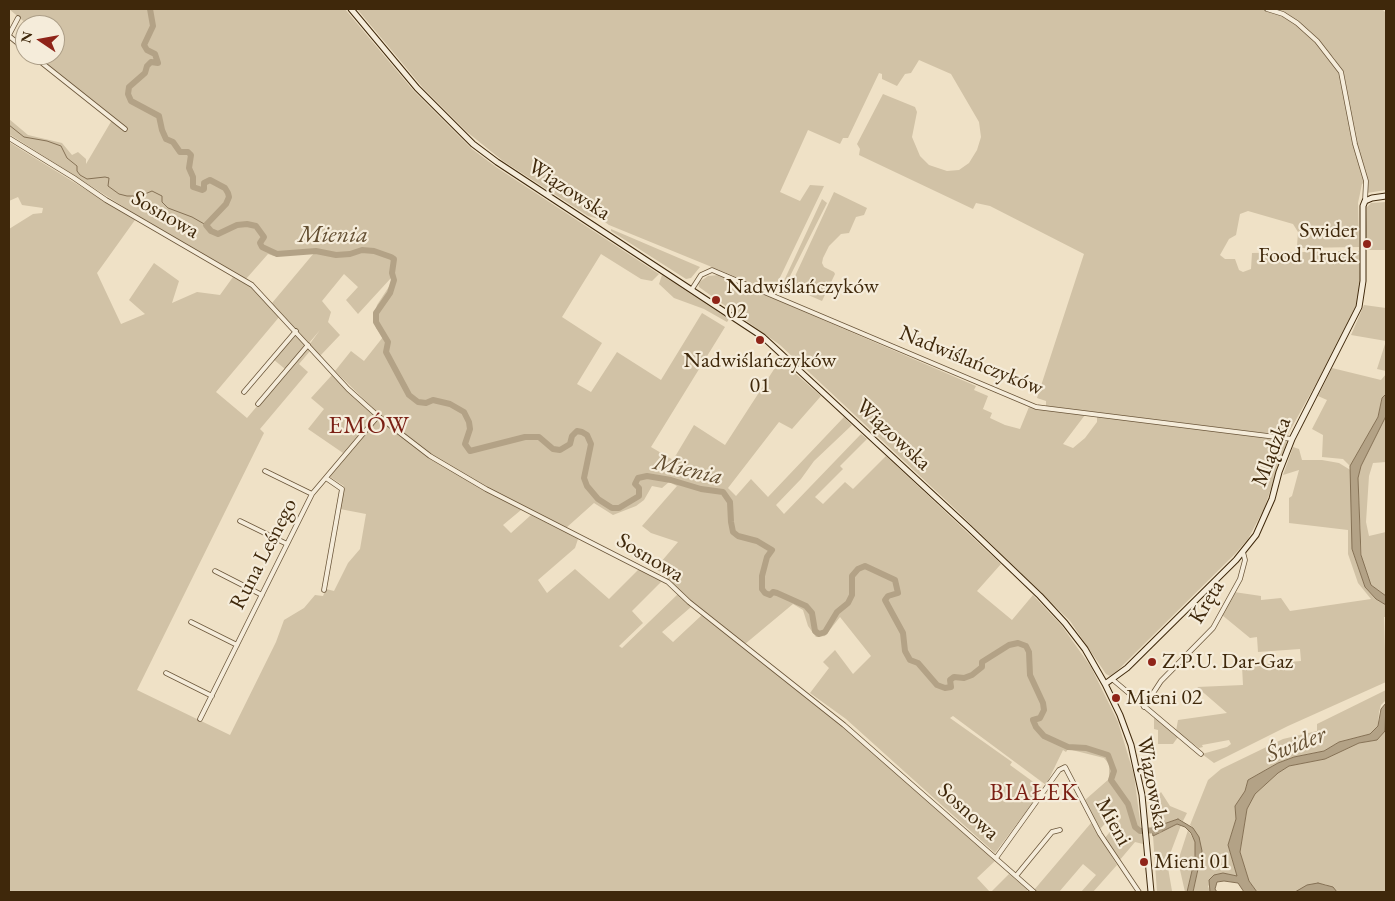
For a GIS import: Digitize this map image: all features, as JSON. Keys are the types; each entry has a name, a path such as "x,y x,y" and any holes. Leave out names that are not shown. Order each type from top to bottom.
{"main road":[{"name":"Wiązowska","path":"351,9 417,88 478,148 746,324 780,351 1040,596 1085,649 1120,715 1131,745 1142,795 1151,892"},
{"path":"1365,201 1386,196"},
{"name":"Mlądzka","path":"1105,684 1243,552 1256,535 1265,517 1292,439 1359,307 1363,280 1362,213 1365,201"}],"street":[{"path":"1266,9 1283,14 1298,23 1317,41 1341,72 1355,144 1366,182 1365,201"},
{"path":"9,36 15,24"},
{"path":"45,65 125,129"},
{"name":"Sosnowa","path":"9,138 69,174 106,200 252,285 348,389 378,416 430,456 486,489 668,582 689,602 844,725 1034,892"},
{"name":"Nadwiślańczyków","path":"692,289 701,275 712,270 1036,407 1292,439"},
{"path":"244,392 296,331"},
{"path":"258,404 308,345"},
{"name":"Runa Leśnego","path":"200,719 312,494 378,416"},
{"path":"265,471 312,494"},
{"path":"324,590 342,489 326,478"},
{"path":"240,521 287,544"},
{"name":"Kręta","path":"1144,707 1161,681 1213,628 1240,579 1245,560 1243,552"},
{"path":"214,571 262,595"},
{"path":"191,622 237,645"},
{"path":"166,673 212,696"},
{"path":"1112,679 1201,754"},
{"name":"Mieni","path":"996,858 1062,766 1066,768 1100,834 1139,892"},
{"path":"1016,876 1052,832 1060,830"}],"shaded area":[{"path":"9,9 345,9 413,90 472,149 496,167 659,274 652,281 641,279 601,254 562,317 602,343 577,384 591,392 617,352 661,380 702,313 725,327 651,447 673,460 694,425 725,445 780,360 821,396 792,429 779,422 728,488 736,496 751,479 768,497 844,417 852,425 814,461 801,479 776,505 784,514 861,434 867,439 840,466 843,469 815,497 823,504 845,482 853,489 886,456 1001,564 977,591 1012,620 1033,595 1062,626 1091,667 1118,722 1134,775 1143,844 1135,842 1119,861 1105,838 1121,818 1119,809 1100,829 1085,800 1109,779 1109,764 1104,758 1068,749 1066,752 1063,750 1046,785 953,716 950,718 1012,762 1010,765 1043,789 995,853 846,719 810,693 829,668 823,662 835,650 853,674 871,656 840,617 825,636 816,637 808,626 803,610 793,604 745,644 690,601 665,578 667,575 655,569 678,542 651,533 642,526 677,486 669,482 662,488 652,486 644,500 636,506 613,515 594,503 566,528 497,494 430,455 377,412 335,371 351,351 364,361 383,337 376,328 374,316 377,305 392,282 391,278 358,314 346,300 358,287 344,274 322,301 331,312 328,322 340,335 320,356 309,345 320,330 309,343 272,303 314,253 274,256 268,254 246,279 138,216 9,134 9,119 28,135 62,143 72,155 78,152 86,159 86,164 112,120 46,65 65,65 65,15 16,15"},
{"path":"357,9 1260,9 1278,14 1296,24 1316,43 1331,60 1341,76 1365,182 1362,184 1358,203 1359,247 1300,248 1297,246 1298,232 1293,224 1248,211 1240,214 1236,235 1229,239 1220,255 1225,259 1235,259 1239,270 1243,272 1251,269 1252,253 1359,251 1360,286 1357,305 1348,326 1287,436 1046,406 1046,401 1037,398 1084,254 990,206 976,203 973,209 859,155 860,149 857,144 883,94 915,107 917,112 912,137 920,156 929,165 947,171 959,170 969,163 977,150 981,137 979,122 951,74 919,60 911,73 905,74 897,86 882,79 882,74 879,73 848,138 843,138 840,144 808,130 780,192 800,201 810,185 824,186 773,292 609,225 602,220 588,216 503,161 467,132 423,88"},
{"path":"1274,9 1382,9 1386,13 1386,190 1367,193 1368,181 1357,144 1344,75 1334,58 1299,22"},
{"path":"9,142 135,220 97,273 121,324 145,314 129,300 154,263 179,281 172,303 197,292 220,295 233,277 251,287 280,316 216,392 247,418 307,347 310,351 299,364 308,372 260,429 264,433 137,690 230,735 276,642 284,620 304,608 315,595 323,596 326,589 334,591 348,563 360,549 366,514 340,509 344,486 330,477 378,419 429,458 521,510 503,525 511,533 531,515 578,539 575,548 538,580 547,593 575,569 609,599 639,569 662,581 632,611 643,623 619,646 622,648 678,594 691,607 662,632 673,642 703,614 838,722 995,861 977,878 990,892 9,892 9,229 33,214 42,213 43,208 22,205 18,197 9,201"},
{"path":"834,192 867,208 864,215 856,217 849,233 841,234 829,246 823,258 822,263 824,267 835,274 822,301 790,287"},
{"path":"822,199 827,203 784,288 782,285"},
{"path":"1386,202 1386,250 1365,250 1367,207 1371,203"},
{"path":"611,229 700,267 691,278 686,279 611,231"},
{"path":"662,275 729,319 727,322 704,309 674,298 659,284"},
{"path":"719,275 976,386 974,390 988,396 981,414 983,409 992,413 990,418 1005,425 1020,429 1029,407 1085,415 1063,444 1073,448 1085,438 1097,422 1097,416 1285,440 1287,442 1264,509 1248,539 1235,554 1110,676 1106,674 1070,621 952,506 780,345 699,287 698,283 708,276"},
{"path":"1364,305 1386,308 1386,341 1351,335"},
{"path":"295,333 306,346 285,369 273,359"},
{"path":"1386,341 1386,371 1377,369"},
{"path":"1332,368 1381,380 1386,374 1386,394 1382,398 1378,417 1350,466 1343,459 1322,457 1323,435 1312,429 1327,400 1318,396"},
{"path":"332,375 375,416 343,453 308,429 324,409 311,398"},
{"path":"1386,394 1386,416 1361,466 1358,478 1361,555 1371,585 1386,596 1386,605 1376,599 1365,587 1352,549 1350,466 1378,417 1382,398"},
{"path":"1386,416 1386,462 1373,463 1369,476 1366,522 1369,536 1386,532 1386,596 1371,585 1362,562 1358,478 1361,466"},
{"path":"1293,447 1299,449 1302,460 1322,460 1339,463 1352,471 1352,549 1365,587 1376,599 1386,605 1386,617 1384,617 1386,682 1288,726 1214,763 1202,754 1227,747 1231,744 1229,740 1202,745 1203,747 1199,748 1176,731 1178,720 1227,713 1197,687 1243,685 1242,666 1301,661 1300,649 1258,652 1257,637 1250,638 1222,615 1234,592 1261,596 1261,600 1281,598 1290,611 1371,599 1358,583 1348,554 1348,530 1289,523 1289,498 1292,496 1299,470 1283,475"},
{"path":"1386,690 1386,700 1381,705 1378,726 1370,734 1339,742 1324,751 1294,757 1278,763 1248,780 1245,791 1235,806 1236,819 1228,845 1237,876 1223,873 1208,886 1210,892 1193,892 1200,862 1193,828 1190,825 1208,780 1221,769 1283,739 1317,731 1317,724"},
{"path":"1386,703 1385,731 1377,740 1359,743 1325,759 1289,766 1278,773 1255,794 1247,809 1240,852 1249,881 1257,892 1244,892 1238,883 1224,881 1217,882 1215,889 1217,892 1210,892 1209,880 1214,875 1223,873 1237,876 1228,845 1236,819 1235,806 1245,791 1248,780 1278,763 1294,757 1324,751 1339,742 1370,734 1378,726 1381,709"},
{"path":"1154,717 1178,737 1173,744 1158,744 1158,730 1154,729"},
{"path":"1386,726 1386,892 1337,892 1325,884 1295,892 1257,892 1249,881 1240,852 1247,809 1255,794 1278,773 1289,766 1325,759 1359,743 1377,740 1385,731"},
{"path":"1161,792 1170,806 1187,813 1183,821 1178,819 1152,828 1149,805"},
{"path":"1178,819 1193,828 1199,837 1202,851 1193,892 1187,892 1195,858 1195,842 1191,833 1185,827 1177,824 1153,836 1152,828"},
{"path":"1091,823 1117,865 1093,892 1081,892 1096,875 1083,864 1059,892 1036,892 1034,890"},
{"path":"1177,824 1181,825 1167,862 1172,891 1157,892 1153,836"},
{"path":"1188,830 1195,842 1195,858 1187,892 1185,892 1178,861"},
{"path":"1009,874 1028,890 1025,892 991,892"},
{"path":"1318,883 1333,887 1337,892 1295,892 1307,885"}],"waterway":[{"name":"Mienia","path":"150,9 153,26 144,45 147,50 155,54 158,63 151,62 147,66 145,73 129,87 128,94 131,101 159,116 166,139 173,142 180,152 188,152 191,155 189,168 193,177 193,187 202,190 204,189 204,183 210,180 225,188 228,193 229,197 226,204 206,225 211,231 218,234 237,225 247,224 256,226 264,237 260,243 262,247 277,254 316,251 336,255 350,254 362,250 374,251 394,259 392,273 394,280 390,293 376,313 376,322 388,342 386,352 409,395 418,402 426,403 433,400 450,404 464,412 470,429 465,444 470,451 525,437 539,437 553,449 560,450 570,444 572,436 577,431 587,435 591,444 584,478 587,486 598,499 612,508 619,508 639,496 639,488 635,484 638,478 647,476 671,480 701,489 723,492 730,502 733,532 738,536 757,541 772,550 767,557 762,576 762,589 765,593 770,595 773,592 777,593 806,606 812,613 815,631 819,634 825,632 837,612 848,603 852,595 852,576 858,569 865,566 895,580 898,593 888,596 885,600 903,633 905,651 910,660 918,663 937,685 945,688 951,687 950,680 954,677 964,678 972,675 982,667 982,662 1009,645 1018,643 1026,646 1029,652 1030,675 1043,703 1044,710 1040,718 1033,720 1036,727 1044,736 1068,747 1086,748 1108,755 1114,771 1111,780 1128,804 1135,827 1140,831 1159,830"},
{"path":"9,125 24,137 47,141 61,146 67,158 77,166 77,171 80,175 87,179 109,178 108,186 119,194 127,196 140,196 152,191 162,196 162,202 168,208 192,217 206,225"}],"place":[{"name":"Swider Food Truck","path":"1367,244"},
{"name":"Nadwiślańczyków 02","path":"716,300"},
{"name":"Nadwiślańczyków 01","path":"760,340"},
{"name":"Z.P.U. Dar-Gaz","path":"1152,662"},
{"name":"Mieni 02","path":"1116,698"},
{"name":"Mieni 01","path":"1144,862"}],"district":[{"name":"EMÓW","path":"369,426"},
{"name":"BIAŁEK","path":"1034,793"}],"water label":[{"name":"Świder","path":"1296,745"}]}
